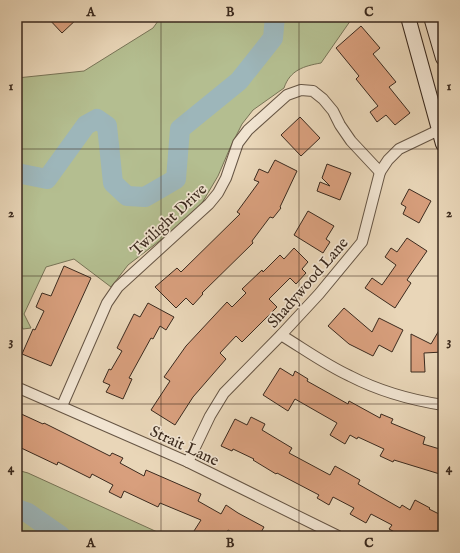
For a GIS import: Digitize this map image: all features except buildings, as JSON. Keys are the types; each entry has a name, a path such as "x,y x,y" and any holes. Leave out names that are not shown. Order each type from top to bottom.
{"street":[{"path":"408,17 420,64 441,129 443,144"},
{"path":"431,17 443,58"},
{"name":"Twilight Drive","path":"62,406 107,303 118,287 209,204 218,193 226,178 238,143 248,130 287,95 301,90 313,91 324,99 351,141 380,172"},
{"name":"Shadywood Lane","path":"188,462 210,416 224,393 281,336 319,294 362,242 380,172 388,160 399,149 441,129"},
{"path":"281,336 349,376 385,391 424,402 443,405"},
{"name":"Strait Lane","path":"17,388 62,406 188,462 338,536"}],"green space":[{"path":"161,17 353,17 321,63 303,67 298,70 290,77 284,88 253,110 242,124 218,176 202,203 175,229 128,265 111,287 74,259 46,267 24,314 31,328 23,329 17,316 17,78 84,71 153,28"},
{"path":"17,470 28,473 166,536 17,536"}],"waterway":[{"path":"17,173 47,179 86,125 97,119 107,126 113,183 127,196 145,197 176,179 180,129 239,81 273,38 275,17"},
{"path":"17,509 28,513 61,536"}]}
